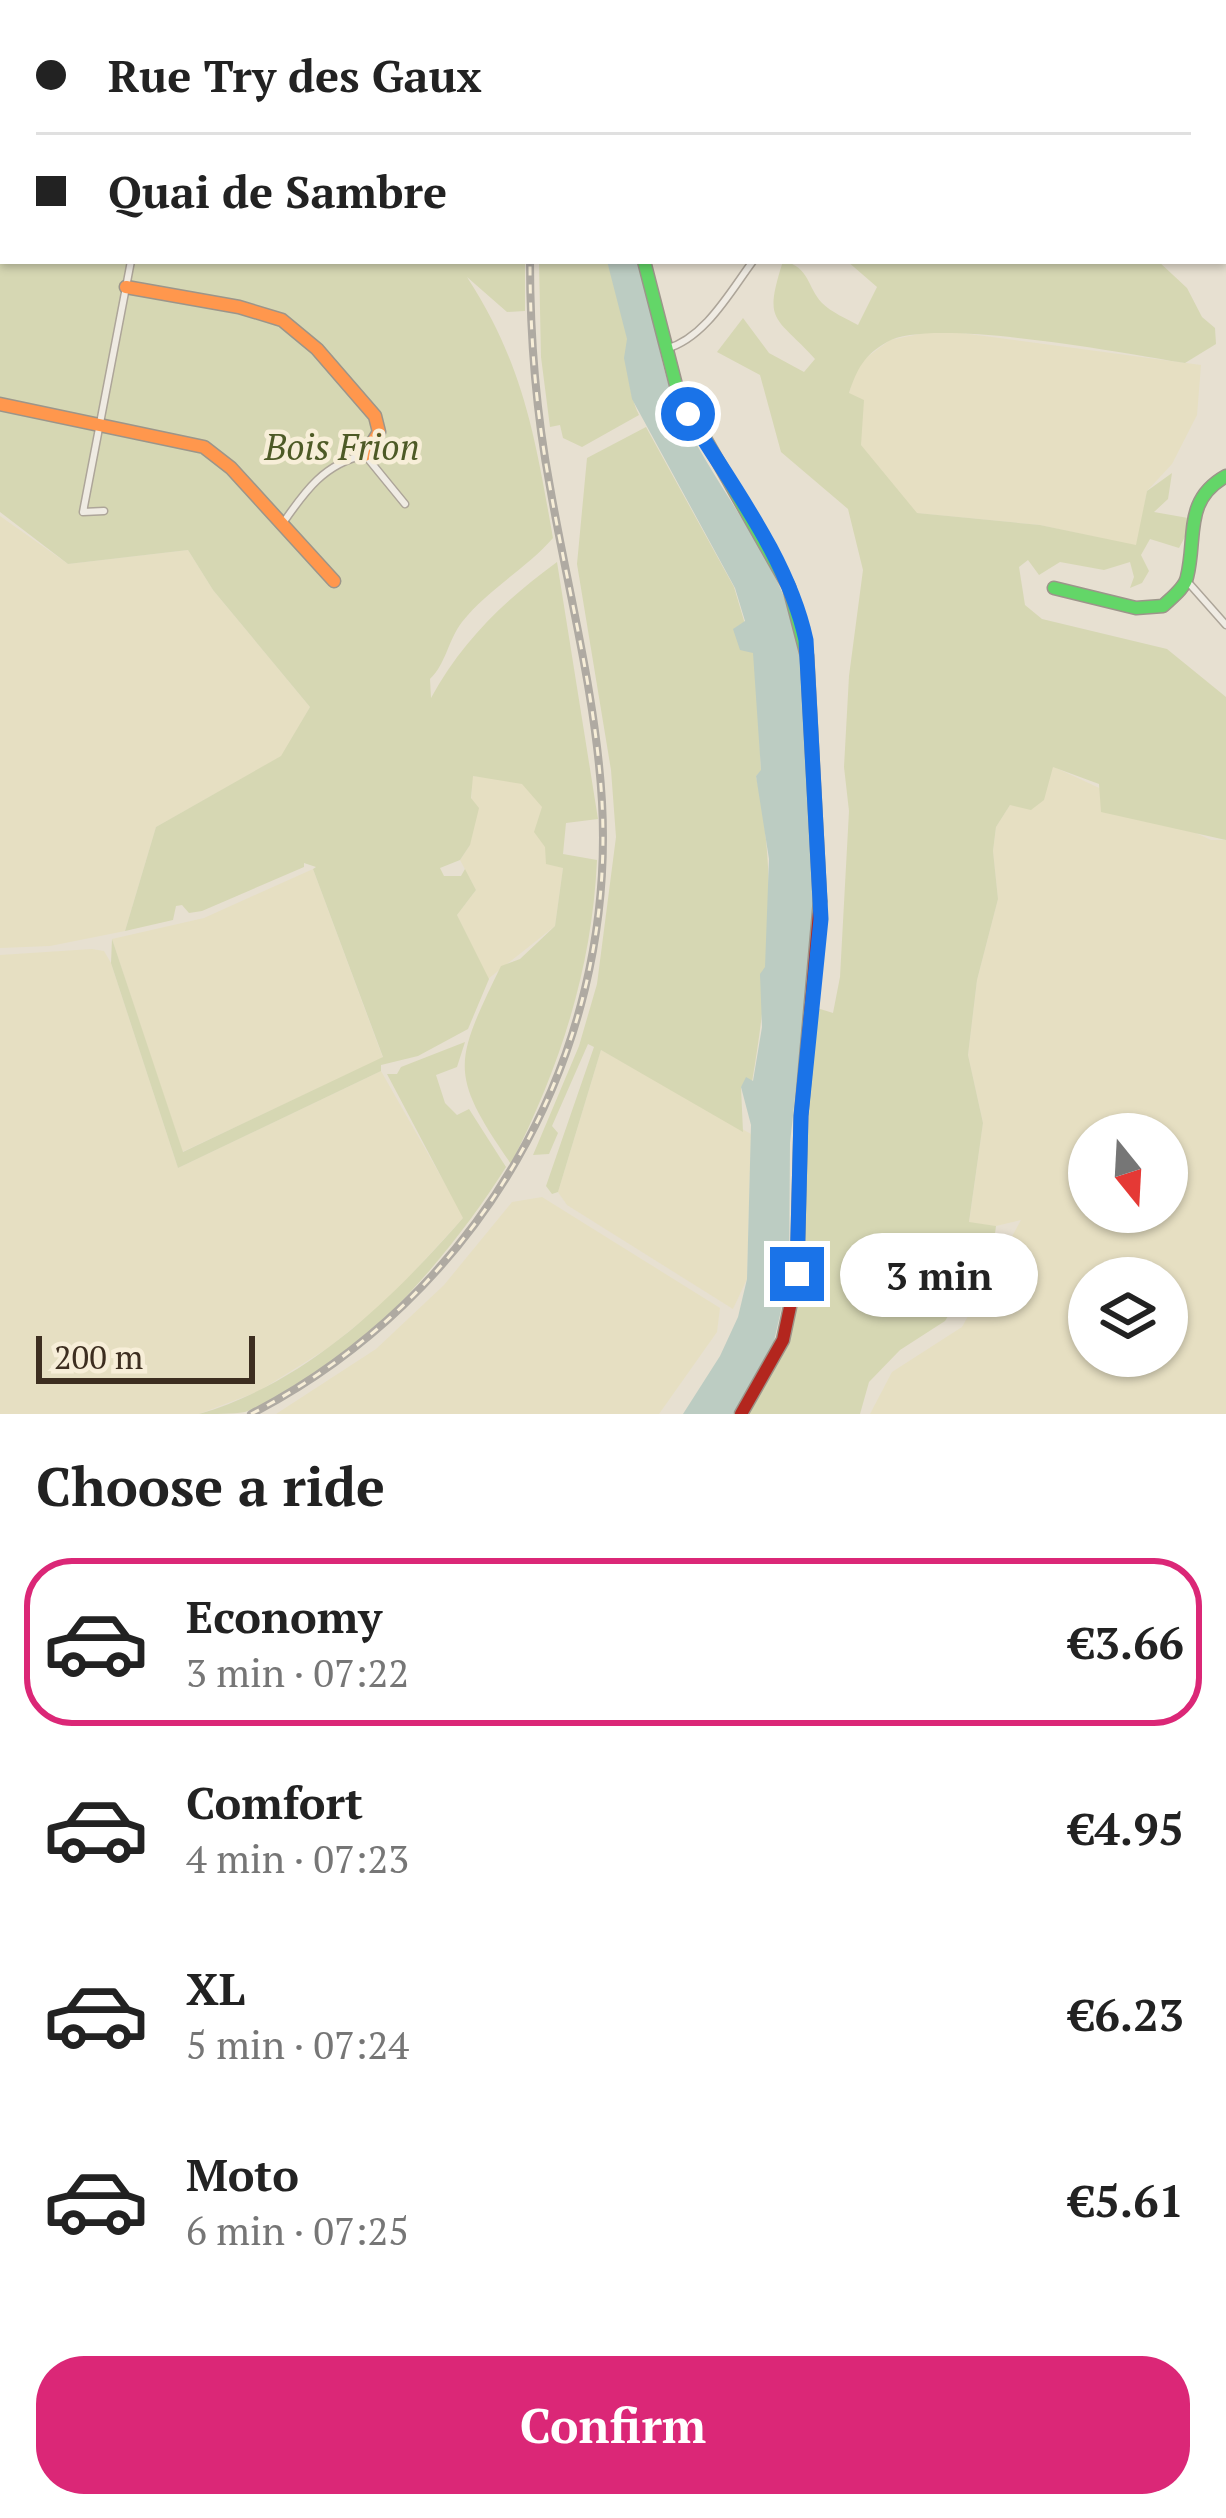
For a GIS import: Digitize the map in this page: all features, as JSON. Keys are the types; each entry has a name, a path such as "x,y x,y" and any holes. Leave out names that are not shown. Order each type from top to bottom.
{"street":[{"path":"104,511 82,512 130,264"},
{"path":"645,264 688,414 771,553 802,625 820,862 818,968 801,1116 794,1297 783,1340 742,1414"},
{"path":"667,349 687,341 702,326 751,264"},
{"path":"126,287 239,307 291,325 375,416 379,432 364,454 339,462 320,476 283,523"},
{"path":"0,404 204,447 283,523 334,581"},
{"path":"364,454 405,504"},
{"path":"1054,589 1147,609 1163,606 1186,580 1188,541 1199,500 1208,484 1226,476"},
{"path":"1186,580 1226,625"}],"shaded area":[{"path":"608,264 639,264 677,406 765,557 803,655 816,907 790,1143 789,1275 773,1346 733,1414 683,1414 720,1356 738,1317 747,1279 751,1125 741,1087 746,1077 753,1081 762,1027 760,974 765,967 769,859 756,776 761,770 753,653 740,650 733,629 745,621 735,588 632,399 624,358 627,339"},
{"path":"939,330 1201,365 1197,415 1172,464 1147,491 1137,546 1040,525 916,513 860,445 849,393 858,364 890,340"},
{"path":"0,516 68,564 188,550 213,590 310,707 282,756 156,827 125,931 50,946 0,948"},
{"path":"531,761 557,806 563,868 555,926 488,979 457,915 476,890 460,860 470,845 472,776 496,778"},
{"path":"1052,766 1211,840 1226,840 1226,1414 870,1414 892,1372 962,1327 1021,1220 996,1226 969,1223 983,1123 968,1055 977,980 998,899 993,851 996,827 1010,805"},
{"path":"313,869 383,1058 182,1152 112,939 204,918"},
{"path":"104,951 111,963 178,1168 381,1071 464,1217 389,1299 328,1348 259,1391 199,1414 0,1414 0,955"},
{"path":"601,1050 751,1134 747,1279 733,1309 567,1205 558,1192"},
{"path":"542,1197 720,1308 717,1332 659,1414 276,1414 376,1349 444,1285 512,1202"}],"green space":[{"name":"Bois Frion","path":"0,264 525,264 525,311 507,312 467,277 515,372 533,434 553,538 472,610 430,679 431,698 486,623 557,562 598,819 566,823 563,854 597,860 594,901 570,1017 511,1164 468,1087 467,1047 501,966 520,959 555,926 563,868 546,864 545,847 534,832 542,807 522,784 473,776 471,798 479,808 470,845 460,860 440,868 444,876 461,876 465,869 476,890 457,915 489,979 468,1029 418,1056 381,1065 381,1071 178,1168 111,963 112,939 183,1152 383,1057 316,867 304,863 304,867 202,911 189,913 182,905 176,906 173,920 125,931 156,827 281,756 310,707 213,590 188,550 68,564 0,512"},
{"path":"539,264 608,264 626,328 630,387 639,415 582,447 563,438 560,425 550,427 541,357"},
{"path":"782,264 792,264 826,306 858,325 877,287 850,264 1161,264 1187,288 1202,317 1215,328 1216,344 1185,363 1031,339 910,335 872,352 849,393 864,400 861,445 917,513 1040,525 1136,545 1147,491 1172,473 1168,499 1154,512 1188,518 1187,533 1179,548 1150,539 1141,555 1149,571 1142,583 1130,588 1134,577 1130,562 1104,570 1060,562 1039,575 1028,560 1019,567 1025,605 1042,619 1167,649 1226,697 1226,840 1101,812 1099,784 1053,767 1044,800 1031,810 1010,805 996,827 993,851 998,899 977,980 968,1055 983,1123 969,1222 996,1226 994,1241 945,1321 900,1350 869,1382 860,1414 746,1414 786,1342 799,1298 817,1008 833,1013 840,977 849,811 844,767 849,676 863,570 848,509 781,452 760,375 717,352 743,318 769,353 804,372 815,359 782,325 774,297"},
{"path":"646,427 734,587 756,661 761,771 756,776 769,890 763,1006 752,1082 741,1087 743,1132 601,1050 558,1192 552,1194 546,1186 594,1047 588,1044 552,1126 558,1133 549,1154 533,1155 579,1046 597,984 616,837 611,770 577,564 587,458"},
{"path":"465,1042 457,1067 436,1075 445,1103 457,1115 469,1109 506,1167 483,1201 393,1310 321,1372 245,1412 199,1414 239,1400 311,1360 376,1308 463,1218 387,1074 397,1074 401,1067"}],"railway":[{"path":"251,1414 332,1365 404,1305 466,1236 517,1160 557,1077 585,989 600,897 599,762 541,431 530,264"}],"traffic: fast":[{"path":"645,264 677,389 789,587 807,656 820,901"},
{"path":"1054,588 1136,608 1163,606 1186,581 1197,508 1212,486 1226,476"}],"traffic: slow":[{"path":"126,287 239,307 282,320 317,349 375,416 379,432 365,455"},
{"path":"0,404 204,447 231,468 334,581"}],"traffic: jam":[{"path":"741,1414 783,1340 797,1274 801,1116 820,901"}],"route":[{"path":"688,414 789,587 806,640 821,919 799,1145 797,1274"}]}
